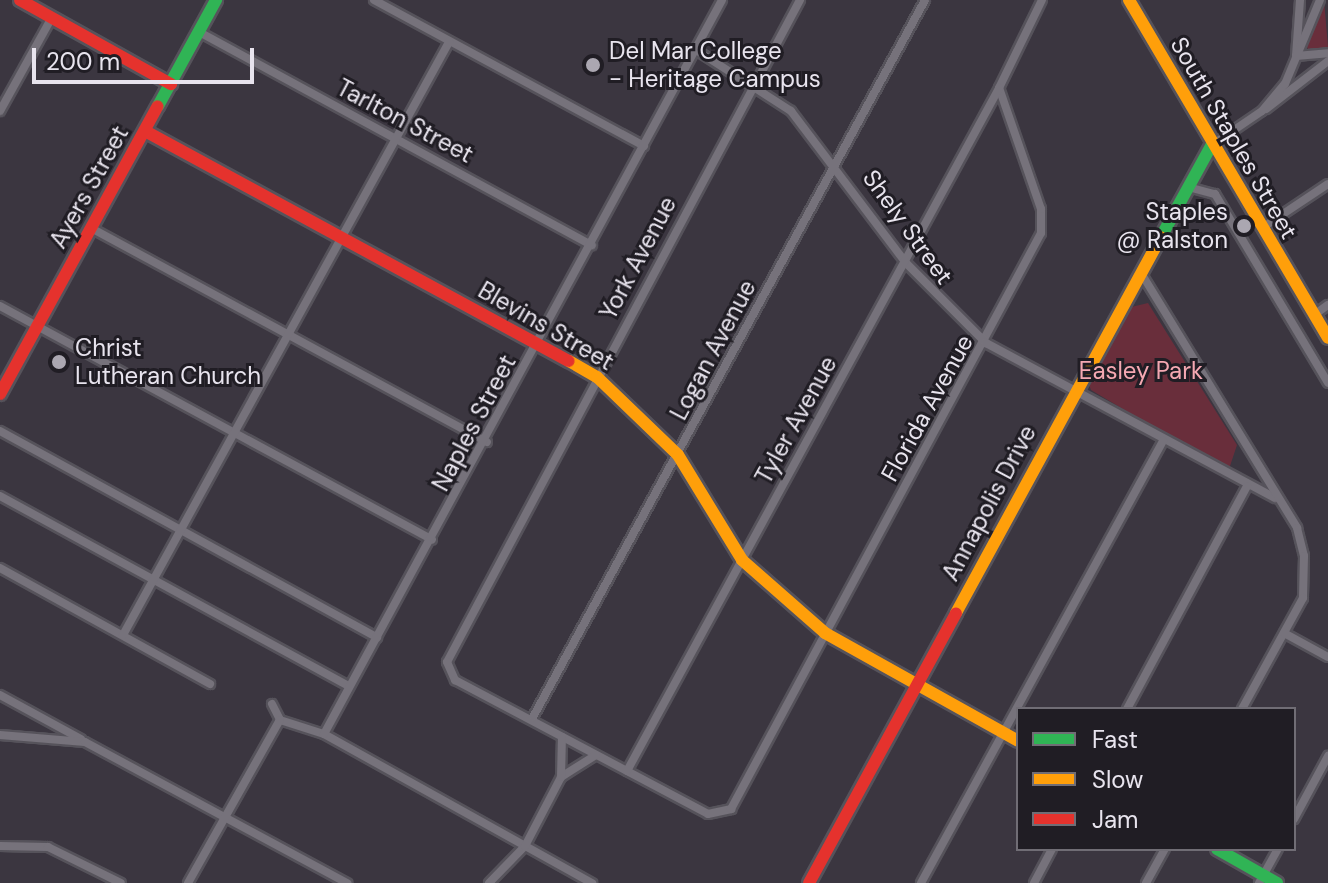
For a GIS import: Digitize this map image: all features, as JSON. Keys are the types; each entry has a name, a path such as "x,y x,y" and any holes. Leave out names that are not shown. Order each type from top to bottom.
{"street":[{"path":"20,0 171,84"},
{"name":"Ayers Street","path":"0,394 216,0"},
{"path":"374,0 644,146"},
{"name":"Naples Street","path":"324,734 348,686 487,442 722,0"},
{"name":"York Avenue","path":"533,717 455,680 447,662 800,0"},
{"name":"Logan Avenue","path":"533,717 925,0"},
{"path":"999,88 1042,0"},
{"name":"South Staples Street","path":"1129,0 1211,146 1328,338"},
{"path":"1296,56 1300,0"},
{"path":"1262,111 1296,56 1320,0"},
{"path":"0,111 52,17"},
{"name":"Tarlton Street","path":"199,32 395,141 592,245"},
{"path":"123,635 290,338 341,237 449,42"},
{"name":"Shely Street","path":"696,50 755,82 836,163 905,262 986,343 1075,389 1163,441 1275,498"},
{"path":"1296,56 1328,53"},
{"path":"1211,146 1328,61"},
{"name":"Tyler Avenue","path":"627,771 999,88"},
{"name":"Florida Avenue","path":"627,771 719,813 731,809 986,343 1041,233 1041,209 999,88"},
{"name":"Blevins Street","path":"145,131 597,377 678,455 742,560 825,633 1016,740"},
{"name":"Annapolis Drive","path":"809,883 1075,389 1211,146"},
{"path":"1261,229 1328,184"},
{"path":"1188,187 1215,194 1328,383"},
{"path":"91,228 487,442"},
{"path":"1141,273 1275,498 1297,528 1308,575 1284,633 1243,707"},
{"path":"1314,315 1328,305"},
{"path":"0,306 432,540"},
{"path":"0,431 377,637"},
{"path":"921,883 1163,441"},
{"path":"1128,707 1247,486"},
{"path":"0,496 348,686"},
{"path":"0,568 210,684"},
{"path":"1284,633 1328,657"},
{"path":"0,695 347,883"},
{"path":"272,704 280,720 324,734 592,883"},
{"path":"533,717 562,737 627,771"},
{"path":"188,883 280,720"},
{"path":"0,735 85,742"},
{"path":"489,883 525,846 561,777 562,737"},
{"path":"561,777 596,755"},
{"path":"1296,815 1328,756"},
{"path":"0,846 48,847 121,883"},
{"path":"1034,883 1051,851"},
{"path":"1146,883 1164,851"},
{"path":"1220,851 1261,879 1277,883"},
{"path":"1261,879 1277,851"}],"green space":[{"path":"1324,0 1328,47 1310,54 1307,47"},
{"name":"Easley Park","path":"1148,303 1237,445 1230,466 1220,467 1091,390 1088,382 1127,308"}],"traffic: fast":[{"path":"158,106 216,0"},
{"path":"1161,237 1211,146"},
{"path":"1221,851 1277,883"}],"traffic: slow":[{"path":"1129,0 1328,338"},
{"path":"956,613 1161,237"},
{"path":"569,361 597,377 678,455 742,560 825,633 1016,740"}],"traffic: jam":[{"path":"20,0 171,84"},
{"path":"0,394 158,106"},
{"path":"145,131 569,361"},
{"path":"809,883 956,613"}],"place":[{"name":"Del Mar College - Heritage Campus","path":"593,65"},
{"name":"Staples @ Ralston","path":"1244,226"},
{"name":"Christ Lutheran Church","path":"59,362"}]}
